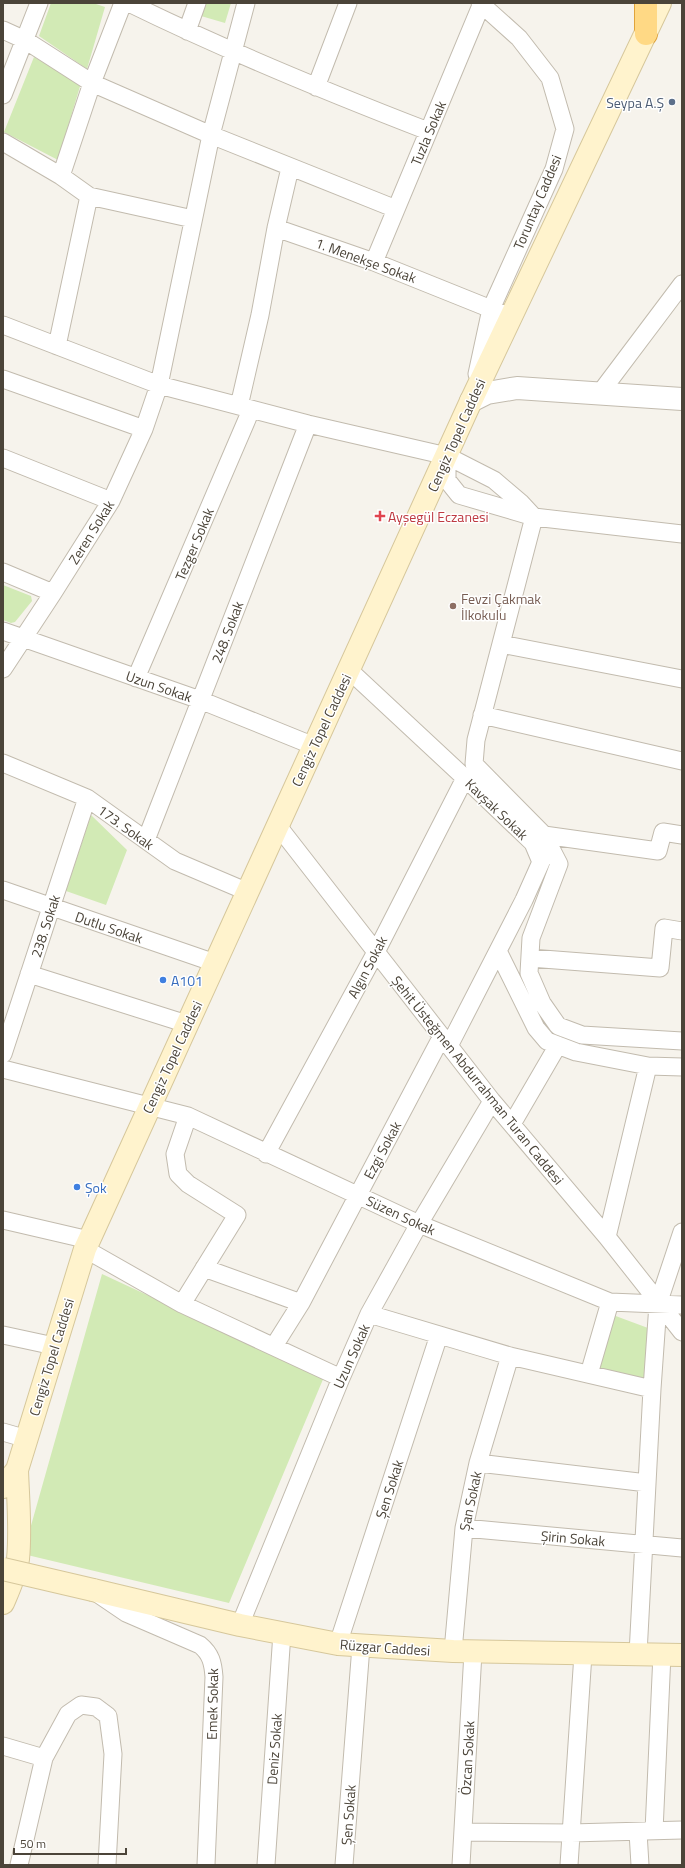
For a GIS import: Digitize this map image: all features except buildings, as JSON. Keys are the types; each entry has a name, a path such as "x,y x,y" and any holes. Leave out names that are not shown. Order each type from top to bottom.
{"highway":[{"path":"646,3 646,34"}],"main road":[{"name":"Cengiz Topel Caddesi","path":"17,1470 54,1346 87,1245 149,1105 248,892 471,401 660,3"},
{"path":"3,1487 17,1470"},
{"path":"3,1603 10,1588 18,1561 17,1470"},
{"path":"3,1518 15,1529 18,1544"},
{"name":"Rüzgar Caddesi","path":"3,1569 240,1625 338,1644 463,1652 672,1654"}],"street":[{"path":"3,95 39,3"},
{"path":"61,176 92,83 123,3"},
{"path":"129,3 234,52 316,87 428,131"},
{"path":"187,31 197,3"},
{"name":"Zeren Sokak","path":"3,669 111,501 144,429 159,385 211,135 246,3"},
{"path":"316,87 348,3"},
{"name":"Tuzla Sokak","path":"374,262 481,3"},
{"name":"Toruntay Caddesi","path":"471,401 491,309 554,169 565,129 550,78 519,38 481,3"},
{"path":"3,30 25,40 92,83 290,168 396,209"},
{"path":"3,142 61,176 89,196 193,219"},
{"path":"276,228 290,168"},
{"path":"57,346 89,196"},
{"name":"1. Menekşe Sokak","path":"276,228 374,262 511,317"},
{"name":"Tezger Sokak","path":"136,678 245,408 276,228"},
{"path":"600,393 682,284"},
{"path":"3,325 159,385 308,424 447,456 494,480 521,503 534,517"},
{"path":"3,379 144,429"},
{"path":"471,401 487,393 517,388 682,399"},
{"name":"248. Sokak","path":"146,840 308,424"},
{"path":"447,456 447,480 459,496 534,517 682,534"},
{"path":"3,458 111,501"},
{"path":"534,517 482,715 476,740 474,764 544,835 559,864 531,938 530,973 542,1003 558,1026 582,1036 682,1041"},
{"path":"3,572 53,593"},
{"name":"Uzun Sokak","path":"3,631 200,700 314,746"},
{"path":"501,644 682,679"},
{"name":"Kavşak Sokak","path":"349,670 466,778 533,844 540,862 498,951 445,1041"},
{"path":"482,715 682,761"},
{"name":"173. Sokak","path":"3,763 87,798 174,861 248,892"},
{"name":"Algın Sokak","path":"266,1154 376,952 466,778"},
{"name":"238. Sokak","path":"3,1054 87,798"},
{"name":"Şehit Üsteğmen Abdurrahman Turan Caddesi","path":"278,826 492,1101 682,1332"},
{"path":"544,835 658,851 663,832 682,835"},
{"name":"Dutlu Sokak","path":"3,890 215,963"},
{"path":"530,958 660,968 664,928 682,931"},
{"path":"498,951 536,1028 546,1041 576,1052 648,1066 682,1067"},
{"path":"29,974 187,1024"},
{"name":"Ezgi Sokak","path":"274,1346 301,1303 358,1195 445,1041"},
{"path":"512,1124 558,1046"},
{"path":"606,1238 648,1066"},
{"name":"Süzen Sokak","path":"3,1069 188,1116 266,1154 419,1224 610,1302 682,1305"},
{"name":"Uzun Sokak","path":"240,1625 341,1378 369,1314 419,1224 492,1101"},
{"path":"182,1304 237,1215 188,1184 178,1174 176,1154 188,1116"},
{"path":"3,1220 87,1245 182,1304 341,1378"},
{"path":"638,1654 658,1304 682,1232"},
{"path":"204,1268 301,1303"},
{"path":"589,1374 610,1302"},
{"path":"369,1314 510,1356 652,1389"},
{"path":"3,1335 54,1346"},
{"name":"Şen Sokak","path":"338,1644 439,1335"},
{"name":"Şan Sokak","path":"463,1652 464,1528 478,1463 510,1356"},
{"path":"3,1432 27,1439"},
{"path":"478,1463 648,1483"},
{"name":"Şirin Sokak","path":"464,1528 682,1548"},
{"name":"Emek Sokak","path":"93,1590 126,1613 200,1645 208,1651 213,1663 214,1677 206,1865"},
{"name":"Deniz Sokak","path":"266,1865 282,1633"},
{"name":"Şen Sokak","path":"344,1865 361,1646"},
{"name":"Özcan Sokak","path":"461,1865 463,1832 463,1652"},
{"path":"569,1865 583,1654"},
{"path":"640,1865 672,1654"},
{"path":"19,1865 44,1758 68,1714 81,1705 96,1707 108,1716 113,1754 107,1865"},
{"path":"3,1746 44,1758"},
{"path":"463,1832 571,1833 682,1830"}],"green space":[{"path":"51,3 93,3 105,7 87,69 39,36"},
{"path":"205,3 231,3 225,23 201,16"},
{"path":"34,57 81,83 58,160 4,132"},
{"path":"3,585 31,596 32,601 15,622 11,623 3,620"},
{"path":"91,815 127,850 106,905 66,891"},
{"path":"102,1274 324,1377 229,1603 23,1554"},
{"path":"613,1315 648,1328 645,1376 640,1380 597,1369"}],"place":[{"name":"Seypa A.Ş","path":"672,102"},
{"name":"Ayşegül Eczanesi","path":"380,516"},
{"name":"Fevzi Çakmak İlkokulu","path":"453,606"},
{"name":"A101","path":"163,980"},
{"name":"Şok","path":"77,1187"}]}
